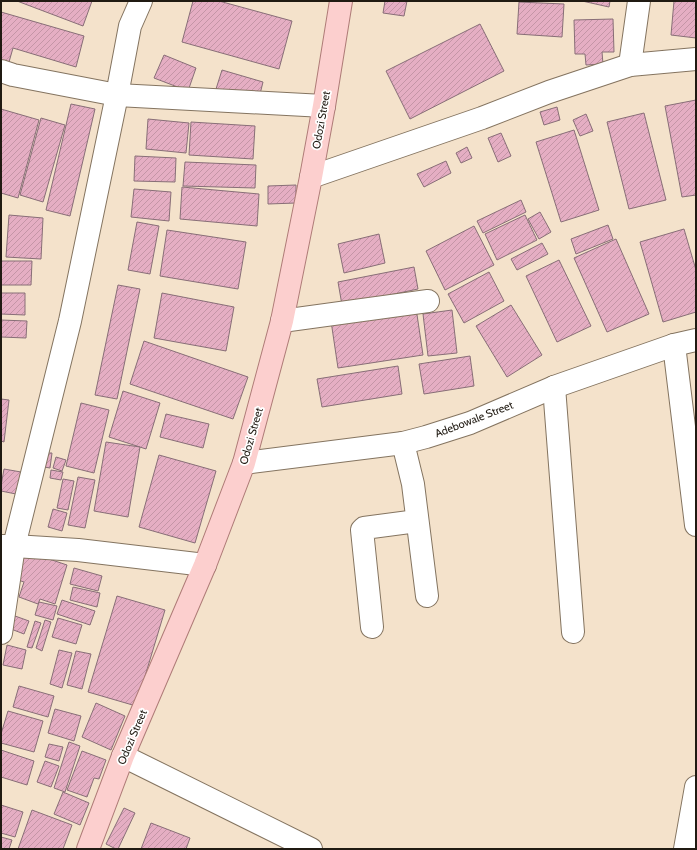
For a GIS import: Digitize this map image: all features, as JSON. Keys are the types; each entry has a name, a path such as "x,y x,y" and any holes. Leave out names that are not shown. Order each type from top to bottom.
{"main road":[{"name":"Odozi Street","path":"88,849 123,756 205,564 244,463 282,321 311,177 341,1"}],"street":[{"path":"1,633 8,546 70,321 130,26 141,1"},
{"path":"630,65 639,1"},
{"path":"311,177 482,118 549,92 630,65 696,59"},
{"path":"1,71 13,75 117,95 324,106"},
{"path":"282,321 428,301"},
{"name":"Adebowale Street","path":"244,463 403,443 426,437 470,423 554,387 674,345 696,340"},
{"path":"674,345 696,525"},
{"path":"554,387 572,632"},
{"path":"403,443 413,484 427,596"},
{"path":"372,627 363,529 417,521"},
{"path":"8,546 78,550 205,564"},
{"path":"123,756 311,849"},
{"path":"685,849 696,787"}],"building":[{"path":"17,1 92,1 83,26"},
{"path":"193,1 219,1 292,21 279,69 182,42"},
{"path":"385,1 407,1 404,16 383,13"},
{"path":"582,1 610,1 609,7"},
{"path":"674,1 696,1 696,38 671,35"},
{"path":"519,2 564,4 562,37 517,34"},
{"path":"1,12 84,36 76,67 13,48 9,62 1,60"},
{"path":"613,19 614,52 602,52 603,64 586,65 585,54 575,54 574,20"},
{"path":"480,24 504,71 410,119 386,71"},
{"path":"164,55 196,68 188,91 154,78"},
{"path":"222,70 263,82 258,102 216,89"},
{"path":"696,100 696,195 682,197 665,106"},
{"path":"71,104 95,109 70,216 46,210"},
{"path":"557,107 560,120 544,125 540,112"},
{"path":"1,109 39,120 18,198 1,193"},
{"path":"644,113 666,200 629,209 607,122"},
{"path":"586,114 593,131 580,136 573,120"},
{"path":"41,118 65,125 43,202 20,195"},
{"path":"148,119 189,123 186,153 146,149"},
{"path":"191,122 255,126 253,159 189,155"},
{"path":"574,130 599,210 561,222 536,142"},
{"path":"501,133 511,156 498,162 488,138"},
{"path":"467,147 472,158 461,163 456,153"},
{"path":"135,156 176,158 175,182 134,181"},
{"path":"446,161 451,173 424,187 417,174"},
{"path":"185,162 256,165 255,188 183,186"},
{"path":"296,185 296,203 268,204 268,186"},
{"path":"182,187 259,194 257,226 180,219"},
{"path":"134,189 171,192 169,221 131,217"},
{"path":"521,200 526,212 483,233 477,221"},
{"path":"540,212 551,232 539,239 528,219"},
{"path":"9,215 43,218 41,259 6,257"},
{"path":"525,215 537,240 497,260 485,234"},
{"path":"137,222 159,226 150,274 128,270"},
{"path":"608,225 613,239 576,254 571,239"},
{"path":"474,226 494,265 445,290 426,251"},
{"path":"684,229 696,270 696,312 663,322 640,242"},
{"path":"167,230 246,242 238,289 160,276"},
{"path":"379,234 385,263 344,273 338,244"},
{"path":"616,239 649,314 607,332 574,258"},
{"path":"542,243 548,254 517,270 511,259"},
{"path":"559,260 591,326 557,342 526,276"},
{"path":"1,261 32,261 31,285 1,285"},
{"path":"414,267 418,289 342,305 338,282"},
{"path":"489,272 504,301 464,323 448,294"},
{"path":"118,285 140,289 117,399 95,395"},
{"path":"1,293 25,293 25,315 1,314"},
{"path":"162,293 234,307 226,351 154,338"},
{"path":"511,305 542,355 507,377 476,326"},
{"path":"416,308 423,355 338,368 331,321"},
{"path":"452,310 457,353 428,356 423,314"},
{"path":"1,320 27,321 26,338 1,337"},
{"path":"144,341 248,377 233,419 130,384"},
{"path":"470,356 474,386 424,394 419,364"},
{"path":"398,366 402,394 322,407 317,379"},
{"path":"123,391 160,403 146,449 109,437"},
{"path":"1,399 9,400 4,442 1,441"},
{"path":"81,403 109,410 94,473 66,466"},
{"path":"166,414 209,424 203,448 160,437"},
{"path":"106,442 140,447 128,517 94,511"},
{"path":"47,453 52,453 50,468 44,467"},
{"path":"159,455 216,471 195,543 139,527"},
{"path":"56,457 66,460 62,471 53,468"},
{"path":"4,469 21,472 16,494 1,491"},
{"path":"51,470 63,472 61,480 50,478"},
{"path":"78,477 95,480 85,528 68,525"},
{"path":"63,479 74,481 68,510 57,508"},
{"path":"53,509 67,513 62,531 48,527"},
{"path":"25,551 67,565 55,604 40,599 38,604 19,597 24,582 15,579"},
{"path":"74,568 102,576 98,591 70,584"},
{"path":"73,587 100,593 97,607 70,600"},
{"path":"117,596 165,610 136,706 88,692"},
{"path":"62,600 95,611 90,625 57,614"},
{"path":"39,602 57,606 53,620 35,615"},
{"path":"15,616 29,621 24,634 11,629"},
{"path":"58,618 82,625 76,644 52,637"},
{"path":"45,620 51,622 42,651 36,648"},
{"path":"35,621 41,623 32,648 27,647"},
{"path":"7,645 26,650 22,669 3,665"},
{"path":"59,650 72,653 62,688 50,684"},
{"path":"76,651 91,654 82,689 67,685"},
{"path":"19,686 54,696 48,717 13,707"},
{"path":"96,703 125,716 111,750 82,737"},
{"path":"55,709 81,716 74,741 48,733"},
{"path":"8,711 43,721 34,752 1,743 1,734"},
{"path":"69,742 80,746 65,792 54,788"},
{"path":"49,744 63,747 59,761 45,757"},
{"path":"1,750 34,761 27,785 1,777"},
{"path":"82,751 106,760 99,779 94,778 87,797 67,790"},
{"path":"45,761 59,766 51,787 37,782"},
{"path":"63,792 89,803 80,825 54,814"},
{"path":"1,805 23,812 15,837 1,833"},
{"path":"124,808 135,813 118,849 116,849 106,844"},
{"path":"32,810 72,825 63,849 18,849"},
{"path":"151,823 190,838 186,849 141,849"},
{"path":"1,837 12,840 9,849 1,849"}]}
